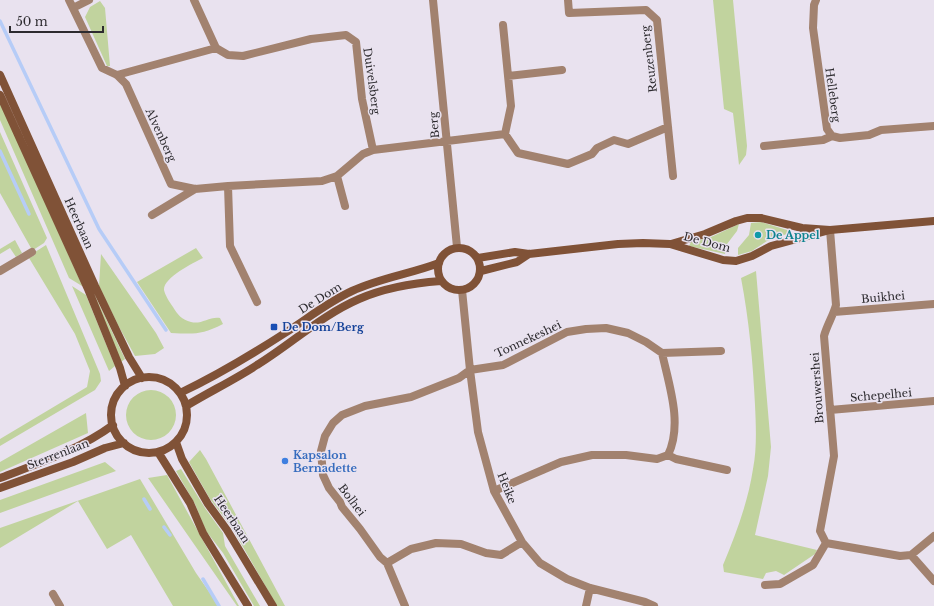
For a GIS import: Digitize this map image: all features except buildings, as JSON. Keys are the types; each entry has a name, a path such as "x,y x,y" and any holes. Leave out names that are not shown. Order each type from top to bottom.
{"street":[{"name":"Alvenberg","path":"69,0 102,68 117,75 126,84 171,184 195,189 322,181 337,176 363,154 373,150"},
{"path":"73,8 89,0"},
{"path":"117,75 216,48 194,0"},
{"name":"Berg","path":"433,0 457,247"},
{"name":"Reuzenberg","path":"568,0 569,13 646,10 657,20 674,176"},
{"name":"Helleberg","path":"816,0 814,5 814,28 827,129 832,136 840,138 869,135 882,130 934,126"},
{"path":"503,25 511,106 505,134 518,153 568,164 592,154 597,148 614,140 628,144 668,127"},
{"name":"Duivelsberg","path":"216,48 228,55 243,56 311,39 346,35 356,42 362,99 373,150"},
{"path":"508,76 562,70"},
{"name":"Heerbaan","path":"0,75 95,286 129,358 142,378"},
{"name":"Heerbaan","path":"0,95 88,289 120,368 125,386"},
{"path":"373,150 505,134"},
{"path":"764,146 823,140 832,136"},
{"path":"337,176 345,206"},
{"path":"228,186 230,246 257,302"},
{"name":"Alvenberg","path":"152,215 195,189"},
{"name":"De Dom","path":"478,258 515,252 530,254 618,244 670,244 706,234 736,221 747,218 761,218 802,228 830,230 934,222"},
{"name":"De Dom","path":"670,244 723,260 736,261 752,256 771,246 830,230"},
{"name":"Brouwershei","path":"826,543 820,531 834,456 824,336 827,324 836,305 830,230"},
{"path":"457,247 469,249 478,258 481,271 479,278 475,284 469,288 462,290 451,288 441,281 438,269 441,257 445,252 457,247"},
{"path":"0,271 32,252"},
{"name":"De Dom","path":"481,271 517,262 530,254"},
{"name":"De Dom","path":"180,393 244,359 351,291 378,281 423,269 439,263"},
{"name":"De Dom","path":"186,406 257,365 329,315 359,299 378,292 408,285 441,281"},
{"name":"Heike","path":"462,290 478,432 494,491 522,542 540,563 567,579 590,588 645,602 654,606"},
{"name":"Buikhei","path":"834,312 934,304"},
{"name":"Tonnekeshei","path":"470,370 503,364 567,332 586,329 606,328 628,332 662,353"},
{"path":"494,491 561,462 592,455 626,455 657,459 668,455 673,444 675,424 672,395 662,353 721,351"},
{"name":"Bolhei","path":"405,606 387,563 380,557 329,488 323,475 321,463 321,451 325,436 333,423 342,415 365,406 411,397 459,378 470,370"},
{"path":"154,377 166,381 180,393 186,406 187,422 183,433 176,442 167,449 158,452 145,453 134,450 124,443 117,435 113,425 112,412 115,400 125,386 142,378 154,377"},
{"name":"Schepelhei","path":"830,410 934,401"},
{"name":"Sterrenlaan","path":"0,478 69,451 113,425"},
{"name":"Heerbaan","path":"176,442 182,459 208,504 227,530 273,606"},
{"name":"Sterrenlaan","path":"0,488 72,462 105,448 124,443"},
{"path":"158,452 190,504 203,533 248,606"},
{"path":"668,455 676,459 727,470"},
{"path":"765,584 780,584 813,565 826,543 900,556 911,555 934,536"},
{"path":"387,563 411,549 436,543 461,544 486,553 501,556 522,542"},
{"path":"911,555 934,581"},
{"path":"586,606 590,588"},
{"path":"53,594 60,606"}],"green space":[{"path":"713,0 733,0 747,146 746,155 739,165 733,113 724,109"},
{"path":"100,1 105,8 110,66 107,66 85,17 90,7"},
{"path":"0,102 82,286 69,278 0,120"},
{"path":"0,132 47,238 44,243 33,250 0,193"},
{"path":"761,222 787,230 787,234 767,241 752,251 738,255 738,248 749,235 751,223"},
{"path":"739,224 737,231 727,244 725,254 689,246 691,242 711,237"},
{"path":"15,240 22,253 16,257 10,248 0,254 0,249"},
{"path":"46,245 100,374 101,381 95,390 0,446 0,439 87,387 90,371 75,334 29,258 35,255 35,252"},
{"path":"196,248 203,258 173,276 165,285 164,290 176,312 185,320 195,323 213,318 220,318 223,324 198,333 171,333 137,282"},
{"path":"101,254 156,333 164,348 155,354 135,356 118,325 99,286"},
{"path":"756,271 771,447 768,476 755,535 817,550 815,554 784,575 776,571 766,573 763,579 724,572 723,565 745,506 751,481 756,445 753,373 741,278"},
{"path":"90,285 125,359 121,362"},
{"path":"72,286 86,295 115,366 109,371"},
{"path":"146,390 156,390 169,397 176,410 176,420 169,433 156,440 146,440 137,436 130,429 126,420 126,410 130,401 137,394"},
{"path":"86,413 88,433 0,472 0,462"},
{"path":"200,450 285,606 277,606 232,528 210,499 189,462"},
{"path":"105,462 116,471 0,513 0,500"},
{"path":"181,469 205,508 223,533 225,546 260,606 254,606 223,553 206,531 195,504 176,471"},
{"path":"167,475 239,606 237,606 148,478"},
{"path":"140,479 196,573 219,606 173,606 131,535 107,549 78,501 0,548 0,528"}],"waterway":[{"path":"0,21 99,229 166,330"},
{"path":"0,151 29,214"},
{"path":"144,499 150,509"},
{"path":"164,527 170,535"},
{"path":"203,579 219,606"}],"place":[{"name":"De Appel","path":"758,235"},
{"name":"De Dom/Berg","path":"274,327"},
{"name":"Kapsalon Bernadette","path":"285,461"}]}
